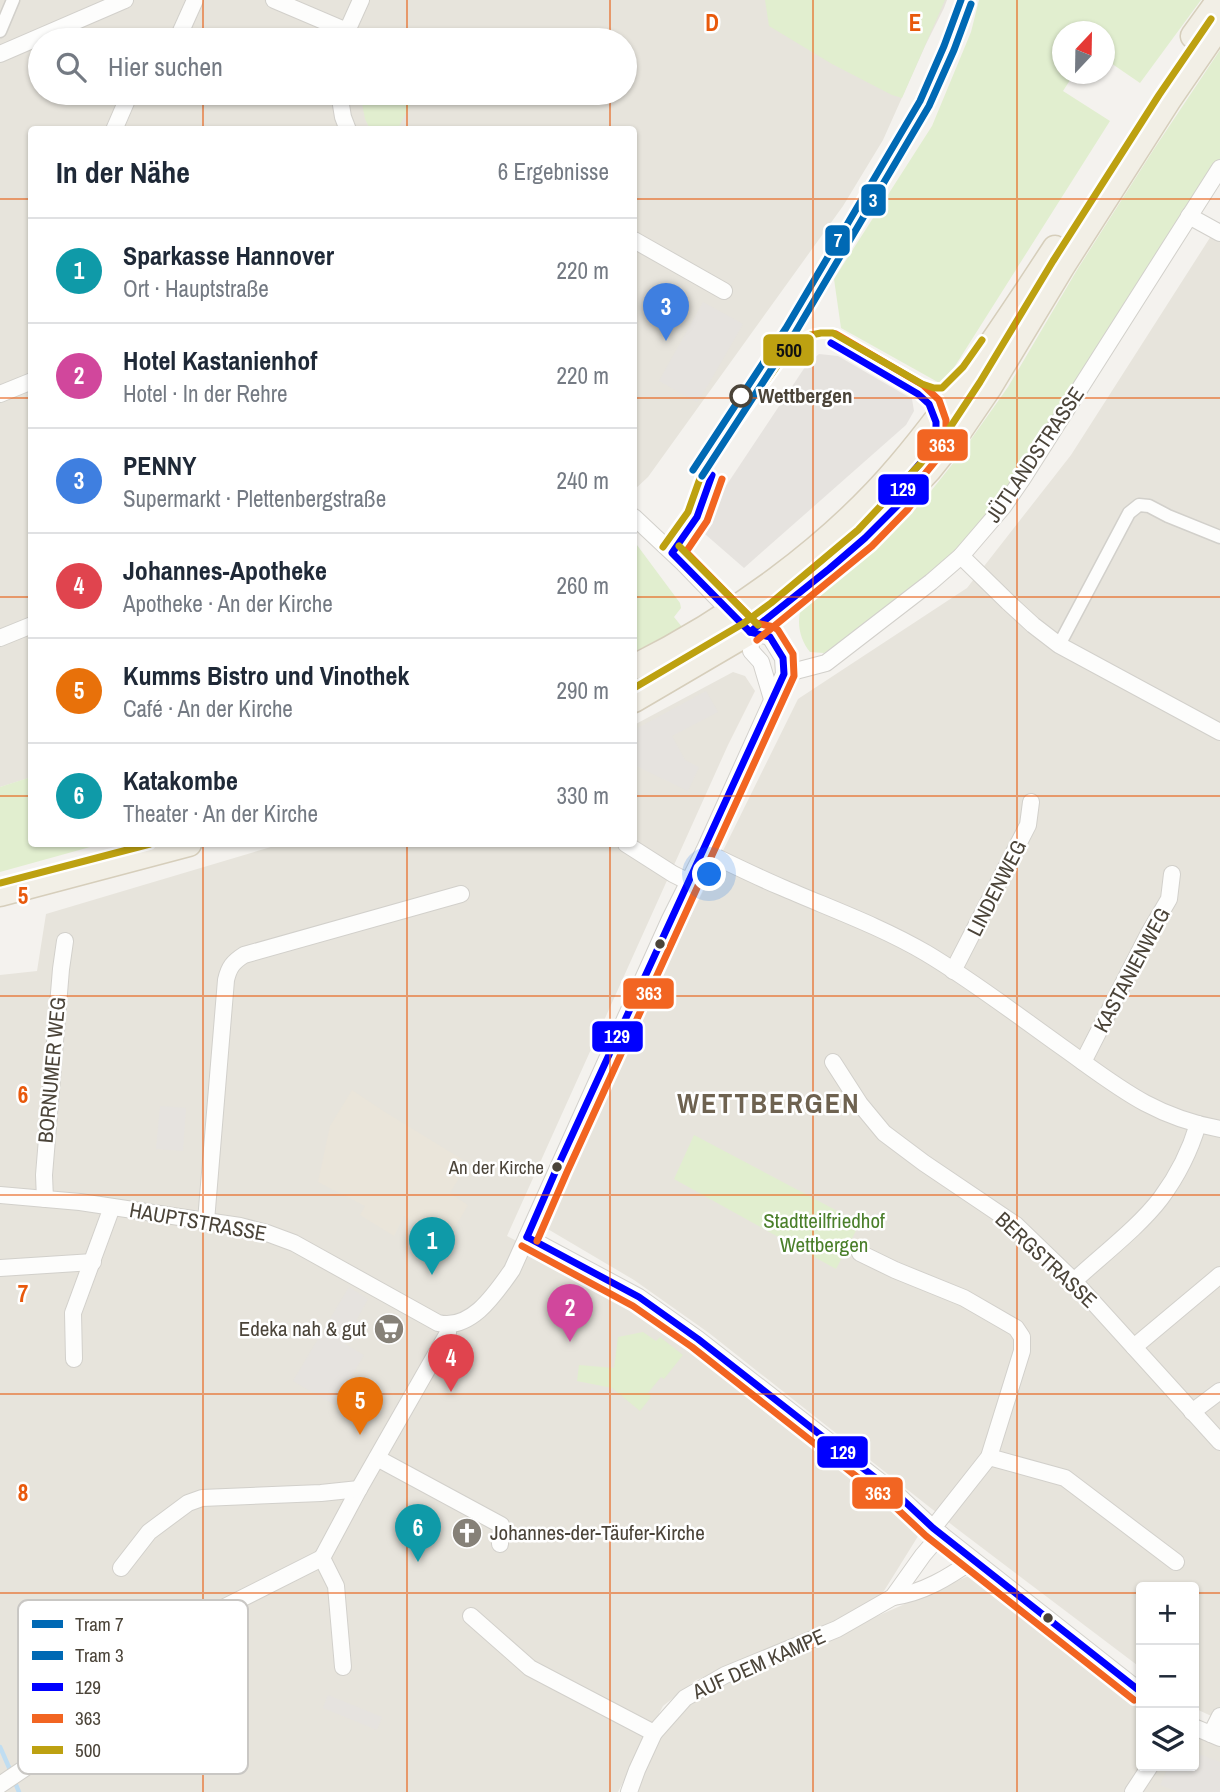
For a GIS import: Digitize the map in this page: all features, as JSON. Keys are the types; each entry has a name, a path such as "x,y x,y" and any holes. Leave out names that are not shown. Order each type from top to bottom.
{"main road":[{"path":"637,666 731,611 771,583 846,521 898,467 936,422 1005,326 1177,59 1219,0"},
{"path":"637,697 750,632 819,578 901,502 957,435 989,388 1062,267 1220,25"},
{"path":"0,894 171,847"}],"street":[{"path":"0,31 13,0"},
{"path":"60,28 125,0"},
{"path":"182,28 195,0"},
{"path":"274,0 330,28"},
{"path":"349,28 361,0"},
{"path":"0,54 28,42"},
{"path":"116,126 125,105"},
{"path":"341,105 346,126"},
{"name":"JÜTLANDSTRASSE","path":"784,674 826,663 961,556 1003,507 1023,478 1220,168"},
{"path":"1189,216 1220,233"},
{"path":"637,242 724,290"},
{"path":"0,394 28,383"},
{"path":"1059,645 1129,513 1139,505 1149,506 1220,537"},
{"path":"239,1600 322,1558 448,1333 447,1326 458,1324 474,1315 512,1270 784,674 783,658 770,637 750,632 637,520"},
{"path":"961,556 1032,625 1059,645 1220,732"},
{"path":"0,638 28,627"},
{"path":"750,632 751,651 761,662 772,699"},
{"name":"LINDENWEG","path":"953,971 1028,825 1031,802"},
{"path":"631,847 689,882"},
{"path":"704,850 778,886 894,936 953,971 1114,1086 1148,1106 1172,1116 1220,1129"},
{"name":"KASTANIENWEG","path":"1083,1062 1149,933 1169,900 1172,874"},
{"path":"206,1221 226,980 234,961 244,955 461,894"},
{"name":"BORNUMER WEG","path":"45,1199 44,1175 65,941"},
{"name":"BERGSTRASSE","path":"833,1062 860,1104 884,1133 1016,1225 1074,1280 1220,1442"},
{"path":"1074,1280 1161,1199 1178,1174 1198,1125"},
{"name":"HAUPTSTRASSE","path":"0,1195 112,1207 249,1229 294,1243 447,1326"},
{"path":"74,1359 73,1313 112,1207"},
{"path":"527,1237 612,1281 698,1339 901,1498 937,1531 1136,1688"},
{"path":"860,1253 964,1298 1016,1328 1022,1336 1022,1351 989,1457 1065,1478 1176,1562"},
{"path":"0,1268 93,1262"},
{"path":"1134,1347 1220,1275"},
{"path":"1192,1412 1220,1391"},
{"name":"AUF DEM KAMPE","path":"629,1792 654,1734 685,1698 724,1675 837,1629 893,1597 989,1457"},
{"path":"377,1458 501,1525 500,1544"},
{"path":"121,1568 149,1532 188,1503 202,1498 359,1489"},
{"path":"322,1558 336,1586 343,1667"},
{"name":"AUF DEM KAMPE","path":"893,1597 904,1596 943,1581 973,1560"},
{"path":"471,1616 530,1668 654,1734"},
{"path":"1215,1736 1220,1716"},
{"path":"1133,1792 1147,1771"}],"shaded area":[{"path":"0,0 947,0 883,140 843,206 648,477 637,487 637,126 28,126 28,778 0,787"},
{"path":"1220,222 1220,1720 1199,1710 1199,1582 1136,1582 1136,1664 956,1528 709,1333 634,1280 546,1228 668,962 798,699 967,588 1071,455"},
{"path":"703,302 743,324 697,402 659,381"},
{"path":"819,354 838,356 912,399 914,411 906,425 744,568 698,528 807,364"},
{"path":"733,672 745,676 755,691 728,745 507,1236 637,1303 720,1365 920,1533 879,1599 812,1639 696,1680 663,1706 618,1792 0,1792 0,975 37,971 46,914 271,847 637,847 637,723"},
{"path":"706,691 718,712 672,736 685,760 699,767 688,791 637,766 637,728"},
{"path":"352,1090 468,1163 450,1193 468,1205 448,1240 404,1216 394,1236 360,1215 365,1206 318,1182 330,1126"},
{"path":"160,1106 186,1108 183,1151 156,1149"},
{"path":"420,1231 433,1239 440,1249 432,1263 409,1249"},
{"path":"349,1287 368,1299 344,1343 364,1355 335,1405 293,1381"},
{"path":"975,1573 1136,1701 1136,1771 1199,1771 1199,1737 1220,1745 1220,1792 638,1792 657,1735 687,1700"},
{"path":"328,1695 382,1717 377,1730 323,1708"},
{"path":"1199,1754 1220,1762 1220,1792 1179,1792 1160,1785 1167,1771 1199,1771"}],"green space":[{"path":"765,0 945,0 902,98 832,64 769,26"},
{"path":"979,0 1201,0 1140,83 1115,66 1115,21 1052,21 1052,84 1068,84 1063,91 1110,121 943,385 841,328 834,279 932,126 971,32"},
{"path":"1220,50 1220,168 1003,507 931,582 824,653 810,652 800,633 800,612 873,552 931,491 962,452 1008,387 1077,270"},
{"path":"362,105 411,105 399,126 368,126"},
{"path":"637,545 680,603 681,608 674,617 682,627 637,650"},
{"path":"28,778 28,847 90,847 0,872 0,787"},
{"name":"Stadtteilfriedhof Wettbergen","path":"694,1135 860,1223 836,1269 674,1179"},
{"path":"643,1332 656,1341 660,1337 683,1355 664,1379 661,1377 648,1393 651,1397 640,1411 612,1388 577,1381 579,1365 614,1368 618,1337"}],"waterway":[{"path":"0,1747 11,1772"},
{"path":"14,1780 19,1792"}],"tram line":[{"name":"7","path":"693,470 786,328 920,101 961,0"},
{"name":"3","path":"702,476 795,333 929,106 971,4"}],"transit line":[{"name":"500","path":"637,686 744,623 771,603 858,530 921,463 949,429 980,382 1053,261 1211,19"},
{"name":"500","path":"663,547 688,512 703,470 790,348 801,340 811,335 833,333 922,384 934,388 942,388 963,367 982,340"},
{"name":"363","path":"757,640 872,546 908,509 915,486 937,459 946,435 946,420 939,400 923,385 836,334"},
{"name":"129","path":"750,632 829,569 901,502 905,481 928,454 936,432 936,422 929,404 918,394 831,343"},
{"name":"129","path":"527,1237 784,674 783,658 770,637 750,632 672,553 697,517 712,475"},
{"name":"363","path":"537,1241 794,676 793,654 778,630 756,623 686,552 707,521 722,479"},
{"name":"500","path":"679,546 758,625"},
{"name":"500","path":"0,883 138,847"},
{"name":"129","path":"527,1237 639,1297 698,1339 901,1498 933,1528 1136,1688"},
{"name":"363","path":"522,1246 633,1306 692,1347 1134,1700"}],"place":[{"name":"PENNY","path":"666,341"},
{"name":"Wettbergen","path":"741,396"},
{"name":"An der Kirche","path":"557,1167"},
{"name":"Sparkasse Hannover","path":"432,1275"},
{"name":"Edeka nah & gut","path":"389,1329"},
{"name":"Hotel Kastanienhof","path":"570,1342"},
{"name":"Johannes-Apotheke","path":"451,1392"},
{"name":"Kumms Bistro und Vinothek","path":"360,1435"},
{"name":"Johannes-der-Täufer-Kirche","path":"467,1533"},
{"name":"Katakombe","path":"418,1562"}],"district":[{"name":"WETTBERGEN","path":"769,1103"}]}
